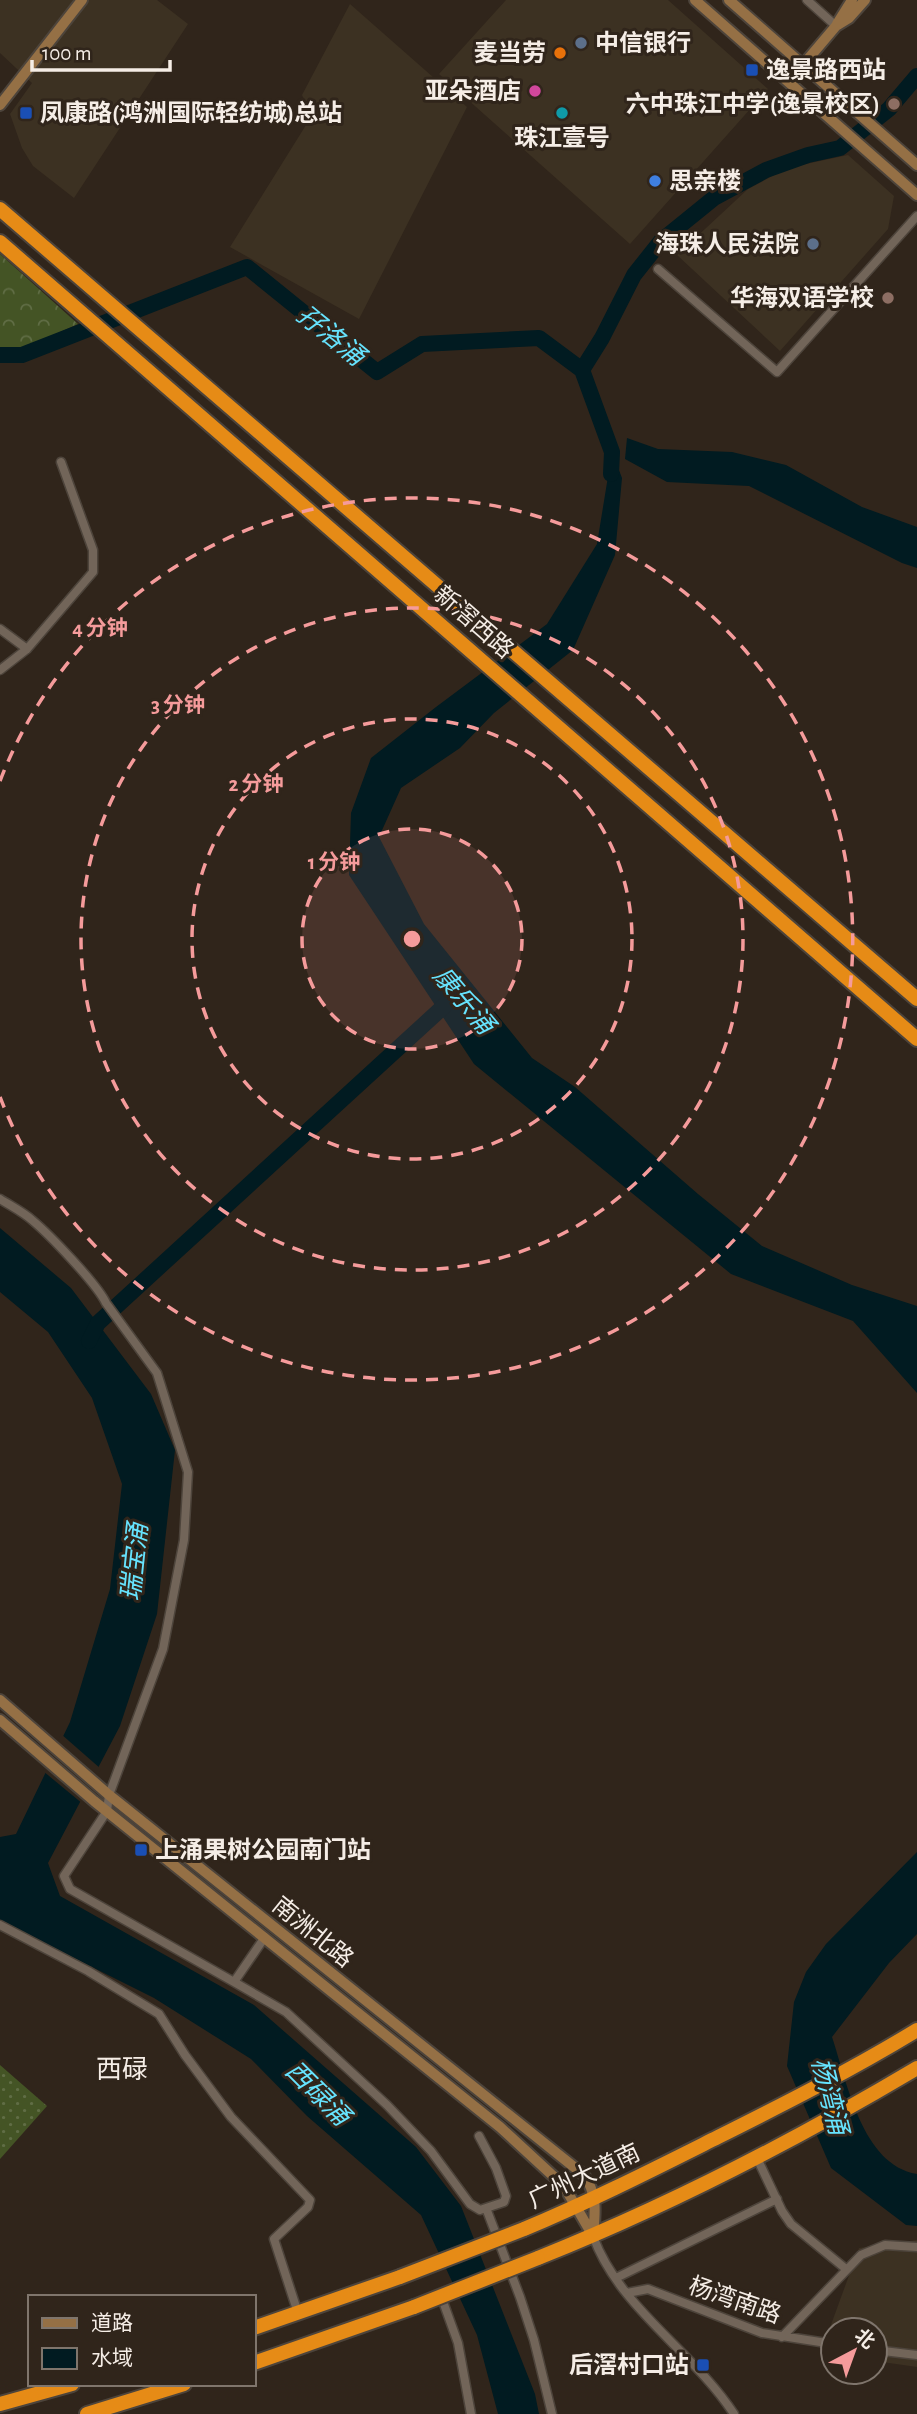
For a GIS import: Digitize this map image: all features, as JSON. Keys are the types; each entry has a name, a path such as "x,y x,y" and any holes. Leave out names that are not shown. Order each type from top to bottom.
{"highway":[{"name":"新滘西路","path":"0,209 917,999"},
{"name":"新滘西路","path":"0,242 917,1039"},
{"name":"广州大道南","path":"256,2327 400,2277 595,2199 793,2098 917,2030"},
{"path":"256,2361 441,2297 593,2236 756,2156 917,2068"},
{"path":"0,2404 65,2386"},
{"path":"88,2414 178,2386"}],"main road":[{"path":"0,105 82,0"},
{"path":"695,0 917,195"},
{"path":"729,0 917,164"},
{"path":"803,65 836,26 852,0"},
{"path":"836,26 849,18 865,0"},
{"name":"南洲北路","path":"0,1700 109,1795 584,2175 591,2185 595,2199"},
{"name":"南洲北路","path":"0,1720 94,1801 500,2127 564,2186 593,2236"},
{"path":"593,2236 595,2199"}],"street":[{"path":"807,0 836,26"},
{"path":"658,270 777,372 917,216"},
{"path":"0,670 27,649 93,572 93,550 61,461"},
{"path":"0,629 27,649"},
{"path":"0,1199 33,1221 102,1293 106,1304 158,1373 188,1472 184,1540 163,1649 109,1795 107,1811 64,1876 71,1889 286,2012 396,2114 431,2151 470,2204 480,2210 504,2202 506,2196 496,2168 479,2136"},
{"path":"0,1925 88,1971 159,2014 185,2055 231,2117 310,2200 307,2207 274,2239 298,2313"},
{"path":"234,1982 265,1937"},
{"path":"756,2156 792,2224 846,2269"},
{"path":"616,2278 777,2199"},
{"path":"486,2208 534,2340 552,2414"},
{"path":"593,2236 598,2249 627,2293 685,2353 734,2414"},
{"path":"782,2337 861,2255 885,2245 917,2247"},
{"name":"杨湾南路","path":"627,2293 648,2289 762,2333 819,2342"},
{"path":"441,2297 458,2343 471,2414"},
{"path":"889,2352 917,2355"}],"shaded area":[{"path":"0,0 157,0 188,24 74,198 33,166 22,148 10,114 32,83 0,53"},
{"path":"506,0 668,0 768,89 630,244 439,74"},
{"path":"350,4 467,107 359,319 230,247 311,117 302,95"},
{"path":"848,155 894,196 888,229 780,351 677,255 748,189 787,168"},
{"path":"917,2240 917,2367 889,2363 889,2316 834,2316 859,2248"}],"green space":[{"path":"0,254 78,324 20,350 0,348"},
{"path":"0,2065 47,2106 0,2159"}],"water":[{"path":"627,438 658,449 732,452 786,465 862,507 917,527 917,568 749,486 667,482 625,459"},
{"name":"康乐涌","path":"612,452 622,478 615,555 573,650 494,713 460,748 401,788 379,837 424,924 532,1058 575,1087 762,1246 852,1285 917,1306 917,1393 853,1321 731,1274 474,1064 349,875 351,813 371,758 547,624 597,544"},
{"path":"0,1228 71,1288 151,1394 175,1450 157,1614 120,1726 48,1863 60,1896 254,2005 416,2147 461,2206 535,2394 539,2414 498,2414 477,2335 421,2215 307,2116 251,2059 154,1998 0,1921 0,1837 16,1834 70,1722 110,1589 122,1484 92,1398 48,1332 0,1292"},
{"name":"杨湾涌","path":"917,1852 917,1934 889,1963 832,2037 851,2098 870,2139 883,2155 898,2167 917,2174 917,2226 906,2225 831,2168 787,2066 794,2002 806,1972 826,1944"}],"pier":[{"path":"61,1734 101,1769 83,1804 43,1771"}],"waterway":[{"path":"582,370 602,338 634,275 661,241 714,198 766,170 808,155 840,148 889,109 917,76"},
{"name":"孖洛涌","path":"0,355 22,355 247,267 377,372 422,344 539,338 582,370 612,452 611,474"},
{"name":"康乐涌","path":"89,1341 98,1323 454,997"}],"place":[{"name":"中信银行","path":"581,43"},
{"name":"麦当劳","path":"560,53"},
{"name":"逸景路西站","path":"752,70"},
{"name":"亚朵酒店","path":"535,91"},
{"name":"六中珠江中学(逸景校区)","path":"894,104"},
{"name":"凤康路(鸿洲国际轻纺城)总站","path":"26,113"},
{"name":"珠江壹号","path":"562,113"},
{"name":"思亲楼","path":"655,181"},
{"name":"海珠人民法院","path":"813,244"},
{"name":"华海双语学校","path":"888,298"},
{"name":"上涌果树公园南门站","path":"141,1850"},
{"name":"后滘村口站","path":"703,2365"}],"district":[{"name":"西碌","path":"122,2069"}],"water label":[{"name":"瑞宝涌","path":"134,1562"},
{"name":"西碌涌","path":"318,2093"}]}
